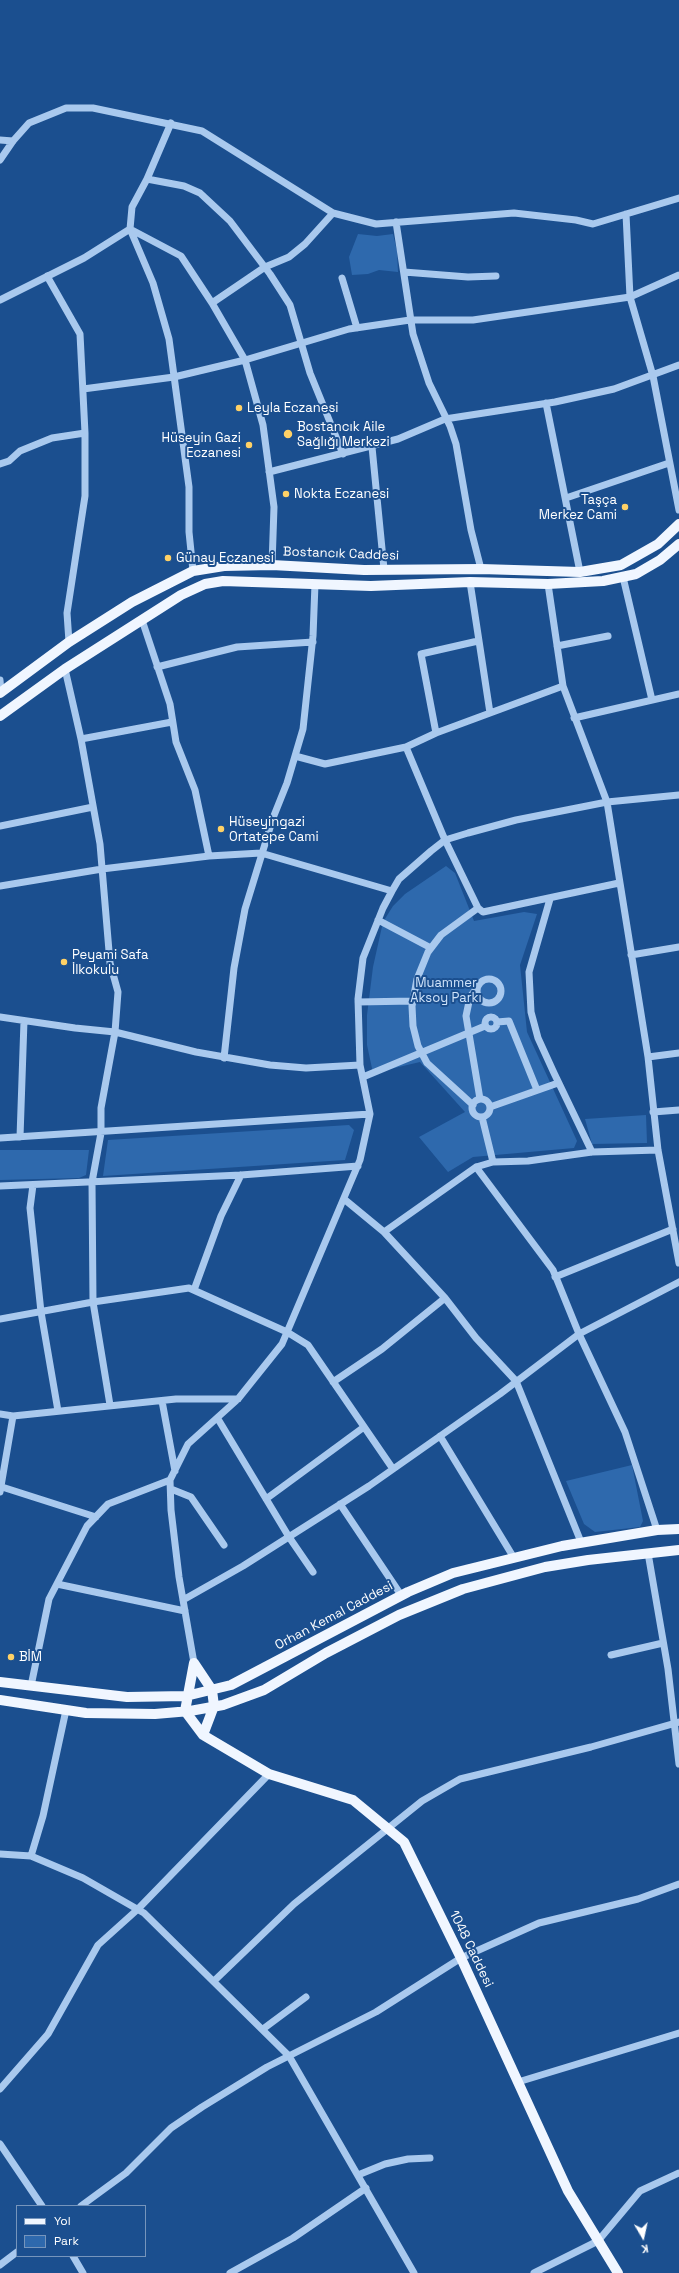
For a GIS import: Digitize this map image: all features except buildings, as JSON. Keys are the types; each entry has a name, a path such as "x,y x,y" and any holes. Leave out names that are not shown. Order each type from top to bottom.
{"main road":[{"name":"Bostancık Caddesi","path":"1,693 69,642 132,602 193,571 224,566 272,565 364,570 580,572 621,565 658,544 679,524"},
{"path":"0,716 65,669 181,596 204,584 223,581 371,586 470,582 548,584 603,581 636,574 660,560 679,544"},
{"name":"Orhan Kemal Caddesi","path":"0,1682 186,1704 213,1698 231,1685 401,1595 453,1573 582,1542 657,1530 679,1529"},
{"name":"Orhan Kemal Caddesi","path":"0,1700 86,1713 155,1714 186,1704 213,1698 264,1690 326,1653 399,1615 432,1600 506,1577 545,1567 588,1560 679,1550"},
{"path":"194,1663 213,1698 203,1735"},
{"path":"186,1704 194,1663"},
{"name":"1048 Caddesi","path":"186,1704 203,1735 269,1774 353,1800 388,1827 404,1842 461,1958 568,2191 618,2273"}],"street":[{"path":"0,160 13,141 29,123 66,108 93,108 202,130 333,213 376,224 514,213 576,220 593,224 679,198"},
{"path":"171,123 147,179 132,207 130,229 153,283 169,339 189,487 189,532 193,571"},
{"path":"0,140 13,141"},
{"path":"147,179 184,186 200,193 230,221 265,267 290,305 310,373 343,454"},
{"path":"212,303 265,267 290,256 305,244 333,213"},
{"path":"626,214 630,297 653,376 679,510"},
{"path":"396,222 410,320 429,383 445,419 450,426 459,457 471,530 481,570"},
{"path":"0,300 84,258 130,229"},
{"path":"130,229 181,256 212,303 245,360 263,425 274,507 272,565"},
{"path":"404,272 468,276 496,276"},
{"path":"83,389 174,377 245,360 357,328 410,320 473,320 630,297 679,275"},
{"path":"47,276 80,334 85,433 85,496 67,613 69,642"},
{"path":"342,278 357,328"},
{"path":"269,472 398,439 445,419 546,403 614,389 653,376 679,365"},
{"path":"546,403 580,572"},
{"path":"0,464 9,461 20,451 52,438 85,433"},
{"path":"372,446 384,569"},
{"path":"566,498 669,463"},
{"path":"623,577 652,700"},
{"path":"470,582 490,713"},
{"path":"224,1058 238,940 261,853 303,729 313,642 315,584"},
{"path":"548,584 564,686 574,718 607,802 648,1057 658,1150 679,1263"},
{"path":"142,620 170,704 176,742 195,790 209,856"},
{"path":"557,646 608,636"},
{"path":"436,733 421,654 478,641"},
{"path":"157,667 237,647 313,642"},
{"path":"65,669 81,740 93,807 102,869 110,963 118,992 115,1032 101,1108 101,1133 92,1182 93,1302 110,1405"},
{"path":"0,680 1,693"},
{"path":"295,756 325,764 406,747 436,733 564,686"},
{"path":"574,718 679,694"},
{"path":"81,740 172,722"},
{"path":"406,747 445,840 478,908 483,912 550,899 619,883"},
{"path":"31,1686 49,1599 88,1526 108,1504 170,1480 175,1473 180,1458 188,1444 238,1398 282,1344 358,1166 370,1114 360,1065 358,1002 363,958 378,920 399,879 445,840 516,820 607,802 679,794"},
{"path":"0,826 93,807"},
{"path":"0,886 102,869 209,856 261,853 392,891"},
{"path":"550,899 529,972 531,1012 538,1038 592,1152"},
{"path":"478,908 441,935 431,948 417,979 413,1001 412,1026 421,1052 427,1063 473,1105 474,1113 482,1117 493,1162"},
{"path":"378,920 431,948"},
{"path":"631,955 679,947"},
{"path":"477,988 470,997 466,1016 480,1099"},
{"path":"358,1002 413,1001"},
{"path":"0,1017 115,1032 224,1058 270,1065 306,1068 360,1065"},
{"path":"363,1077 421,1052 468,1035 485,1026 485,1022 489,1018 495,1019 497,1022 509,1021 537,1090"},
{"path":"20,1137 24,1020"},
{"path":"648,1057 679,1053"},
{"path":"490,1107 558,1083"},
{"path":"473,1105 480,1099"},
{"path":"480,1099 486,1100 490,1107 489,1112 482,1117"},
{"path":"653,1112 679,1110"},
{"path":"0,1138 101,1133 370,1114"},
{"path":"384,1232 476,1167 493,1162 528,1161 592,1152 658,1150"},
{"path":"0,1186 241,1175 358,1166"},
{"path":"476,1167 553,1270 579,1334 625,1432 657,1530"},
{"path":"194,1290 221,1216 241,1175"},
{"path":"33,1185 30,1208 41,1312 58,1411"},
{"path":"344,1198 384,1232 445,1298 476,1338 516,1381 582,1542"},
{"path":"555,1277 673,1229"},
{"path":"183,1600 243,1566 393,1469 579,1334 679,1282"},
{"path":"0,1319 93,1302 189,1288 287,1332 308,1345 393,1469"},
{"path":"333,1382 382,1349 445,1298"},
{"path":"0,1414 13,1416 110,1405 238,1398"},
{"path":"162,1401 175,1473"},
{"path":"13,1416 1,1490 96,1516"},
{"path":"218,1418 288,1537 313,1572"},
{"path":"266,1499 364,1428"},
{"path":"440,1436 514,1558"},
{"path":"170,1480 171,1510 183,1600 194,1663"},
{"path":"171,1489 191,1497 224,1544"},
{"path":"340,1504 401,1595"},
{"path":"648,1554 677,1723 679,1764"},
{"path":"56,1584 185,1611"},
{"path":"611,1655 663,1643"},
{"path":"31,1856 42,1816 66,1710"},
{"path":"214,1981 294,1904 422,1801 460,1779 591,1747 677,1723"},
{"path":"0,2089 48,2034 98,1945 138,1909 269,1774"},
{"path":"0,1854 31,1856 83,1878 144,1913 290,2056 414,2273"},
{"path":"82,2205 126,2173 171,2128 267,2067 376,2012 461,1958 539,1923 638,1899 679,1884"},
{"path":"263,2029 306,1997"},
{"path":"518,2082 679,2033"},
{"path":"0,2144 41,2205"},
{"path":"358,2175 385,2164 408,2159 430,2158"},
{"path":"534,2273 598,2241 640,2191 679,2173"},
{"path":"230,2273 293,2238 366,2188"},
{"path":"0,2264 16,2253"},
{"path":"74,2257 83,2273"}],"green space":[{"path":"358,234 377,236 393,234 397,251 398,272 379,270 368,274 352,275 349,257"},
{"name":"Muammer Aksoy Parkı","path":"446,866 455,873 474,921 524,912 537,914 520,965 527,1032 577,1141 574,1148 473,1157 448,1172 419,1137 465,1112 420,1062 373,1073 367,1045 367,1015 373,967 383,922 393,906 405,894"},
{"path":"646,1115 647,1143 592,1144 585,1119"},
{"path":"349,1125 354,1130 345,1160 103,1176 108,1140"},
{"path":"0,1150 89,1150 86,1175 79,1178 0,1180"},
{"path":"632,1465 643,1521 640,1527 595,1532 584,1524 566,1481"}],"place":[{"name":"Leyla Eczanesi","path":"239,408"},
{"name":"Bostancık Aile Sağlığı Merkezi","path":"288,434"},
{"name":"Hüseyin Gazi Eczanesi","path":"249,445"},
{"name":"Nokta Eczanesi","path":"286,494"},
{"name":"Taşça Merkez Cami","path":"625,507"},
{"name":"Günay Eczanesi","path":"168,558"},
{"name":"Hüseyingazi Ortatepe Cami","path":"221,829"},
{"name":"Peyami Safa İlkokulu","path":"64,962"},
{"name":"BİM","path":"11,1657"}]}
